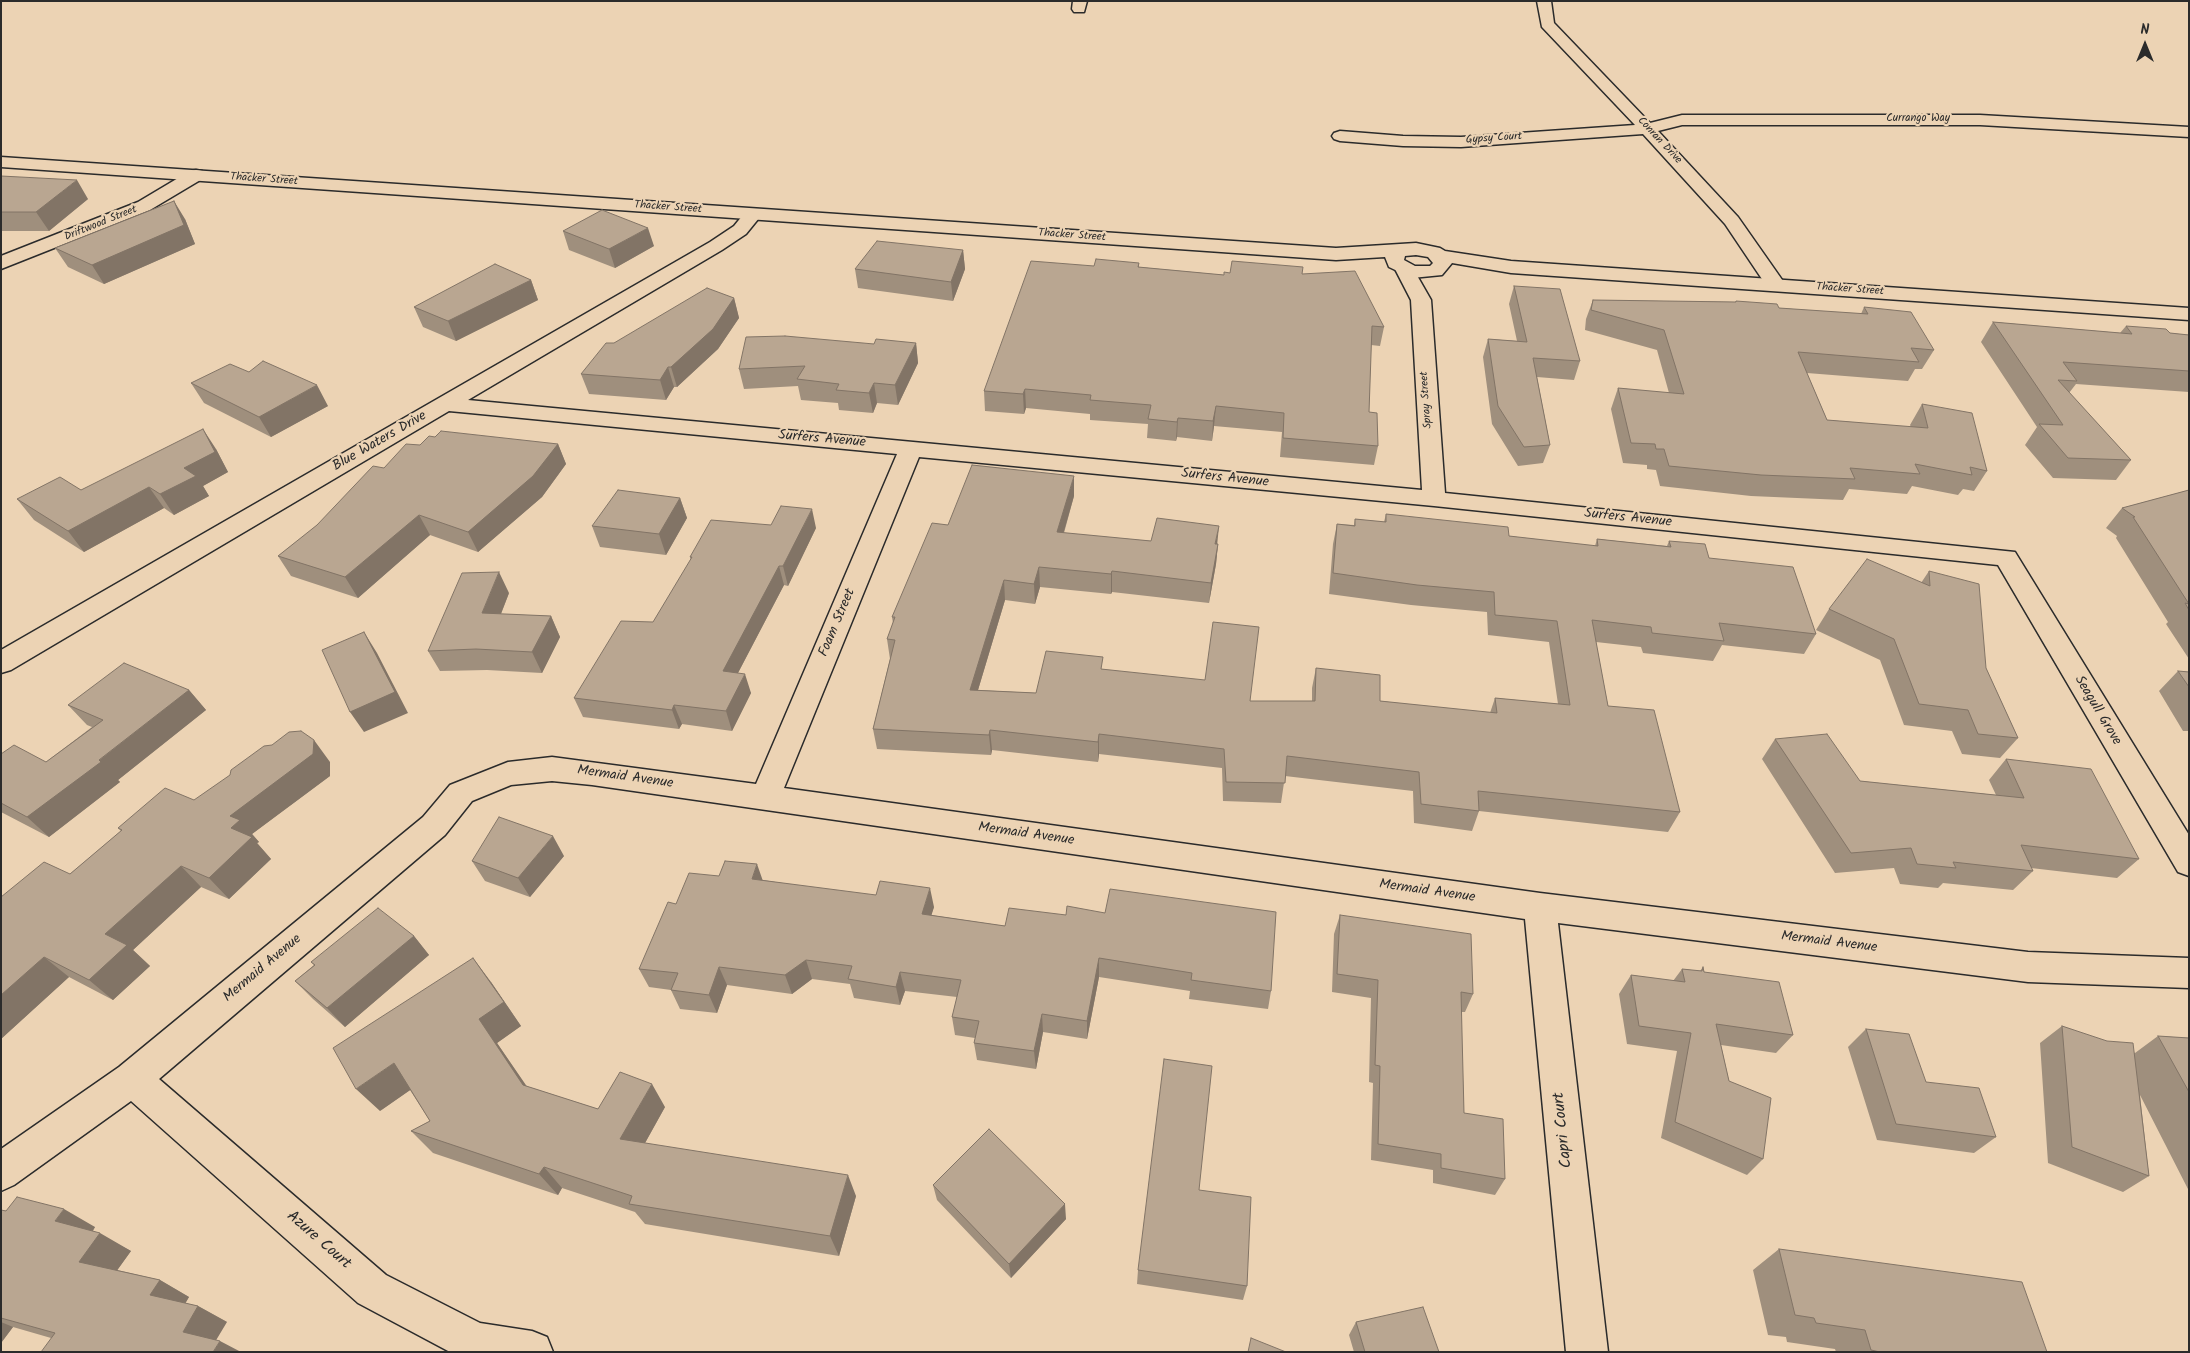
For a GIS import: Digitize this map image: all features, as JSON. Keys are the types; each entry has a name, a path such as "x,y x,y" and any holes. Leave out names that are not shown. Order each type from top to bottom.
{"street":[{"name":"Conran Drive","path":"1544,1 1547,24 1732,221 1775,284"},
{"name":"Currango Way","path":"1647,129 1682,120 1980,120 2189,132"},
{"name":"Gypsy Court","path":"1340,136 1403,141 1460,142 1647,129"},
{"name":"Thacker Street","path":"1,162 1336,254 1401,262 1416,249 1425,250 1438,266 1511,267 2189,314"},
{"name":"Driftwood Street","path":"1,263 144,206 196,175"},
{"name":"Blue Waters Drive","path":"1,663 730,238 753,214"},
{"name":"Spray Street","path":"1401,262 1421,300 1434,499"},
{"name":"Spray Street","path":"1421,300 1438,266"},
{"name":"Surfers Avenue","path":"444,404 1434,499 2006,558"},
{"name":"Foam Street","path":"765,798 911,448"},
{"name":"Seagull Grove","path":"2006,558 2189,863"},
{"name":"Mermaid Avenue","path":"1,1172 132,1079 434,826 461,792 508,774 552,770 592,773 1540,907 2028,967 2189,973"},
{"name":"Capri Court","path":"1540,907 1588,1352"},
{"name":"Azure Court","path":"132,1079 372,1289 476,1343 532,1352"}],"building":[{"path":"1,176 77,180 36,212 1,212"},
{"path":"174,201 184,225 92,265 55,248"},
{"path":"602,210 648,228 609,249 563,231"},
{"path":"877,241 963,250 951,282 855,269"},
{"path":"1096,259 1139,263 1138,267 1224,275 1224,272 1230,273 1232,261 1303,267 1302,274 1355,271 1384,327 1372,326 1369,412 1377,413 1378,446 1283,438 1284,413 1216,406 1213,421 1178,418 1177,422 1148,419 1151,405 1090,400 1091,395 1025,389 1023,394 984,391 1031,261 1094,266"},
{"path":"495,264 531,280 448,321 414,307"},
{"path":"1514,286 1560,289 1580,361 1533,358 1550,445 1524,447 1498,406 1488,339 1527,342"},
{"path":"707,288 734,298 713,329 671,367 668,367 660,380 581,374 606,343 614,343"},
{"path":"1593,300 1736,301 1777,304 1779,308 1868,314 1864,307 1911,312 1934,350 1911,348 1919,362 1798,352 1827,420 1928,428 1922,404 1972,413 1987,471 1970,467 1972,475 1915,464 1920,474 1850,468 1855,479 1761,475 1669,466 1664,449 1656,449 1655,444 1631,443 1618,388 1684,394 1664,330 1591,310"},
{"path":"1993,322 2132,334 2126,326 2166,329 2170,333 2189,335 2189,371 2063,362 2077,381 2058,380 2131,460 2068,458 2039,424 2063,425"},
{"path":"785,336 874,344 876,339 916,343 895,385 874,383 869,393 836,390 839,384 797,379 805,366 739,369 746,337"},
{"path":"263,361 317,385 259,417 191,383 230,364 249,372"},
{"path":"203,429 215,452 184,468 196,476 160,494 149,487 68,531 17,499 60,477 81,490"},
{"path":"441,431 558,444 533,476 468,532 419,515 345,577 278,556 317,525 373,466 384,468 406,444 420,445 429,436 435,437"},
{"path":"972,465 1074,476 1057,532 1151,541 1157,518 1219,526 1215,544 1218,544 1211,583 1112,571 1111,574 1039,567 1034,584 1004,580 970,690 1036,693 1046,651 1103,657 1101,669 1205,680 1213,622 1259,627 1250,701 1315,701 1316,668 1380,675 1380,701 1497,713 1495,698 1570,705 1557,621 1495,615 1494,592 1417,585 1333,573 1337,524 1355,526 1355,519 1386,522 1386,514 1508,527 1509,536 1598,546 1597,539 1671,547 1669,541 1705,544 1709,558 1793,567 1816,634 1719,623 1724,641 1652,633 1651,627 1592,620 1608,706 1654,710 1680,812 1478,791 1479,811 1421,804 1419,772 1287,756 1285,783 1226,782 1224,749 1099,734 1098,742 990,730 989,735 873,729 895,640 887,639 895,617 892,617 932,523 948,525"},
{"path":"618,490 680,498 659,534 592,526"},
{"path":"2189,490 2189,604 2133,517 2135,517 2122,508"},
{"path":"781,506 812,509 783,566 779,566 723,671 745,674 726,711 674,705 672,710 574,698 621,621 653,622 692,557 690,557 711,520 771,525"},
{"path":"1867,559 1930,586 1929,571 1979,584 1986,668 2018,738 1978,734 1968,710 1919,704 1894,639 1829,609"},
{"path":"499,572 482,613 551,616 532,652 476,649 428,651 462,573"},
{"path":"364,632 395,692 350,712 322,650"},
{"path":"124,663 189,690 99,760 101,762 27,817 1,803 1,754 14,745 46,762 103,720 68,705"},
{"path":"2178,671 2189,672 2189,687"},
{"path":"301,731 314,740 313,754 230,816 240,820 231,828 252,837 209,878 181,866 105,934 127,945 89,980 44,957 1,995 1,897 44,862 70,874 122,830 118,828 165,788 194,800 230,775 231,770 264,746 272,745 289,732"},
{"path":"1827,734 1860,781 2024,798 2006,759 2091,769 2139,859 2021,845 2033,871 1953,862 1956,868 1917,864 1911,848 1851,853 1775,739"},
{"path":"499,817 553,836 518,878 472,861"},
{"path":"725,861 757,864 752,879 876,895 880,881 930,888 922,914 1005,926 1009,908 1066,915 1067,906 1105,913 1110,889 1276,912 1271,991 1191,980 1192,973 1099,958 1087,1021 1042,1014 1034,1051 974,1043 979,1021 952,1017 961,980 900,972 896,987 848,979 852,966 806,960 785,975 719,967 709,995 671,990 678,973 639,969 668,902 676,904 689,873 719,876"},
{"path":"378,908 414,936 327,1008 295,981 315,965 311,962"},
{"path":"1340,915 1471,934 1473,994 1461,992 1464,1113 1503,1119 1505,1179 1441,1168 1441,1154 1378,1144 1380,1066 1375,1065 1378,980 1337,974"},
{"path":"473,958 504,1002 479,1019 523,1085 598,1109 620,1072 652,1084 620,1139 848,1175 830,1236 629,1204 632,1196 544,1167 539,1174 411,1131 430,1121 394,1063 356,1089 333,1048"},
{"path":"1703,967 1704,972 1779,982 1793,1035 1716,1024 1729,1081 1771,1098 1763,1159 1675,1122 1691,1033 1639,1026 1631,975 1685,982 1682,969 1702,971"},
{"path":"2062,1026 2107,1041 2133,1043 2149,1176 2072,1147"},
{"path":"1866,1029 1909,1034 1926,1082 1979,1088 1996,1137 1896,1124"},
{"path":"2158,1036 2189,1038 2189,1092"},
{"path":"1164,1059 1212,1066 1199,1190 1251,1197 1247,1286 1138,1270"},
{"path":"989,1129 1065,1204 1009,1264 933,1185"},
{"path":"17,1197 64,1209 55,1221 100,1233 79,1262 160,1280 150,1295 198,1306 183,1332 220,1341 213,1352 41,1352 55,1333 1,1318 1,1210 6,1211"},
{"path":"1779,1249 2022,1282 2047,1352 1880,1352 1871,1350 1865,1330 1816,1323 1814,1318 1795,1315"},
{"path":"1423,1307 1439,1352 1365,1352 1356,1322"},
{"path":"1251,1338 1286,1352 1248,1352"}]}
